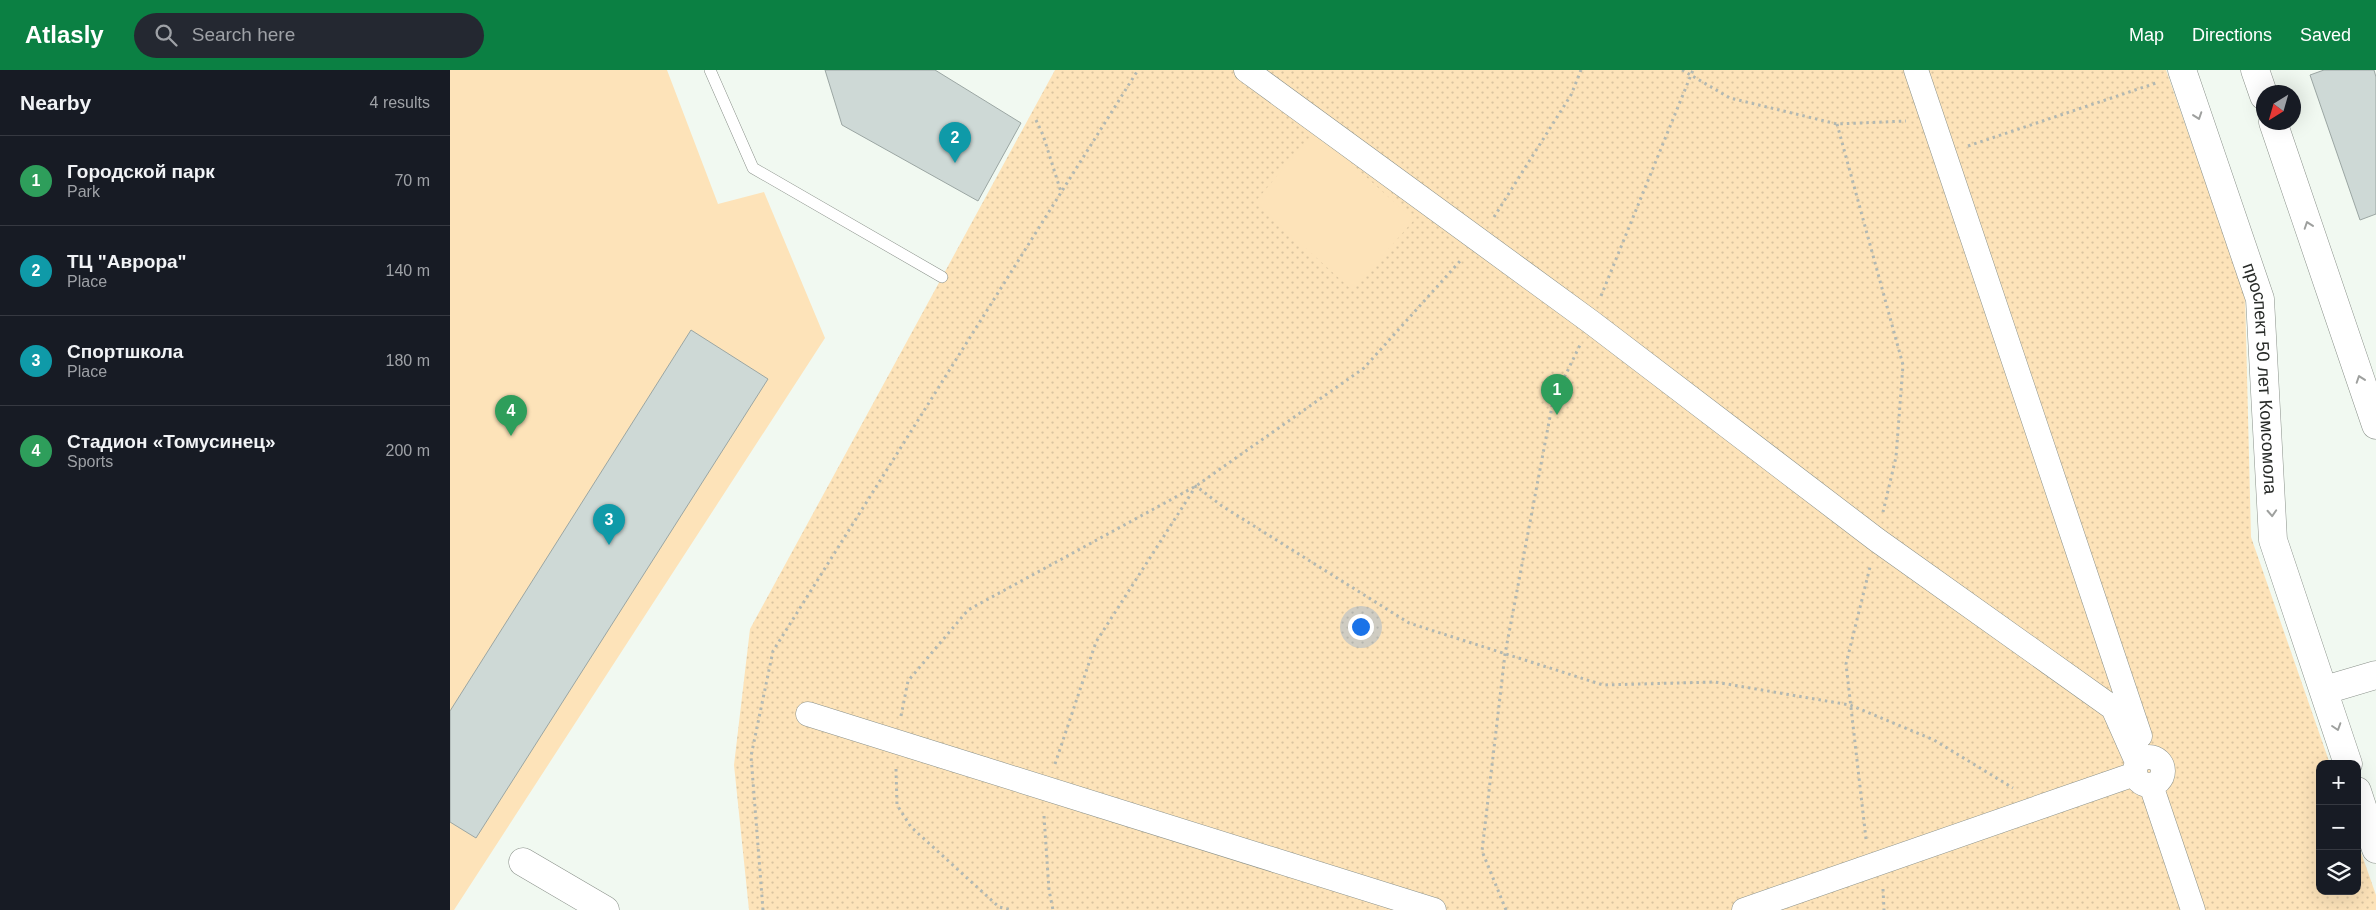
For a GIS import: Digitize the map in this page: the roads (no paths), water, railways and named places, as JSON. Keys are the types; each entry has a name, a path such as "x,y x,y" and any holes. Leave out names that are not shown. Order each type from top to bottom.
{"main road":[{"path":"2255,70 2260,85"},
{"name":"проспект 50 лет Комсомола","path":"2183,72 2260,299 2273,540 2325,690 2347,760"},
{"path":"2275,130 2376,425"},
{"path":"2325,690 2376,675"},
{"path":"2361,803 2376,849"},
{"path":"523,862 605,910"}],"street":[{"path":"1246,70 1591,322 1877,540 2113,708 2143,769"},
{"path":"1916,70 2143,769 2193,910"},
{"path":"808,714 1434,910"},
{"path":"1744,910 2143,769"}],"lane":[{"path":"710,70 753,168 942,277"}],"place":[{"name":"ТЦ \"Аврора\"","path":"955,163"},
{"name":"Городской парк","path":"1557,415"},
{"name":"Стадион «Томусинец»","path":"511,436"},
{"name":"Спортшкола","path":"609,545"}]}
